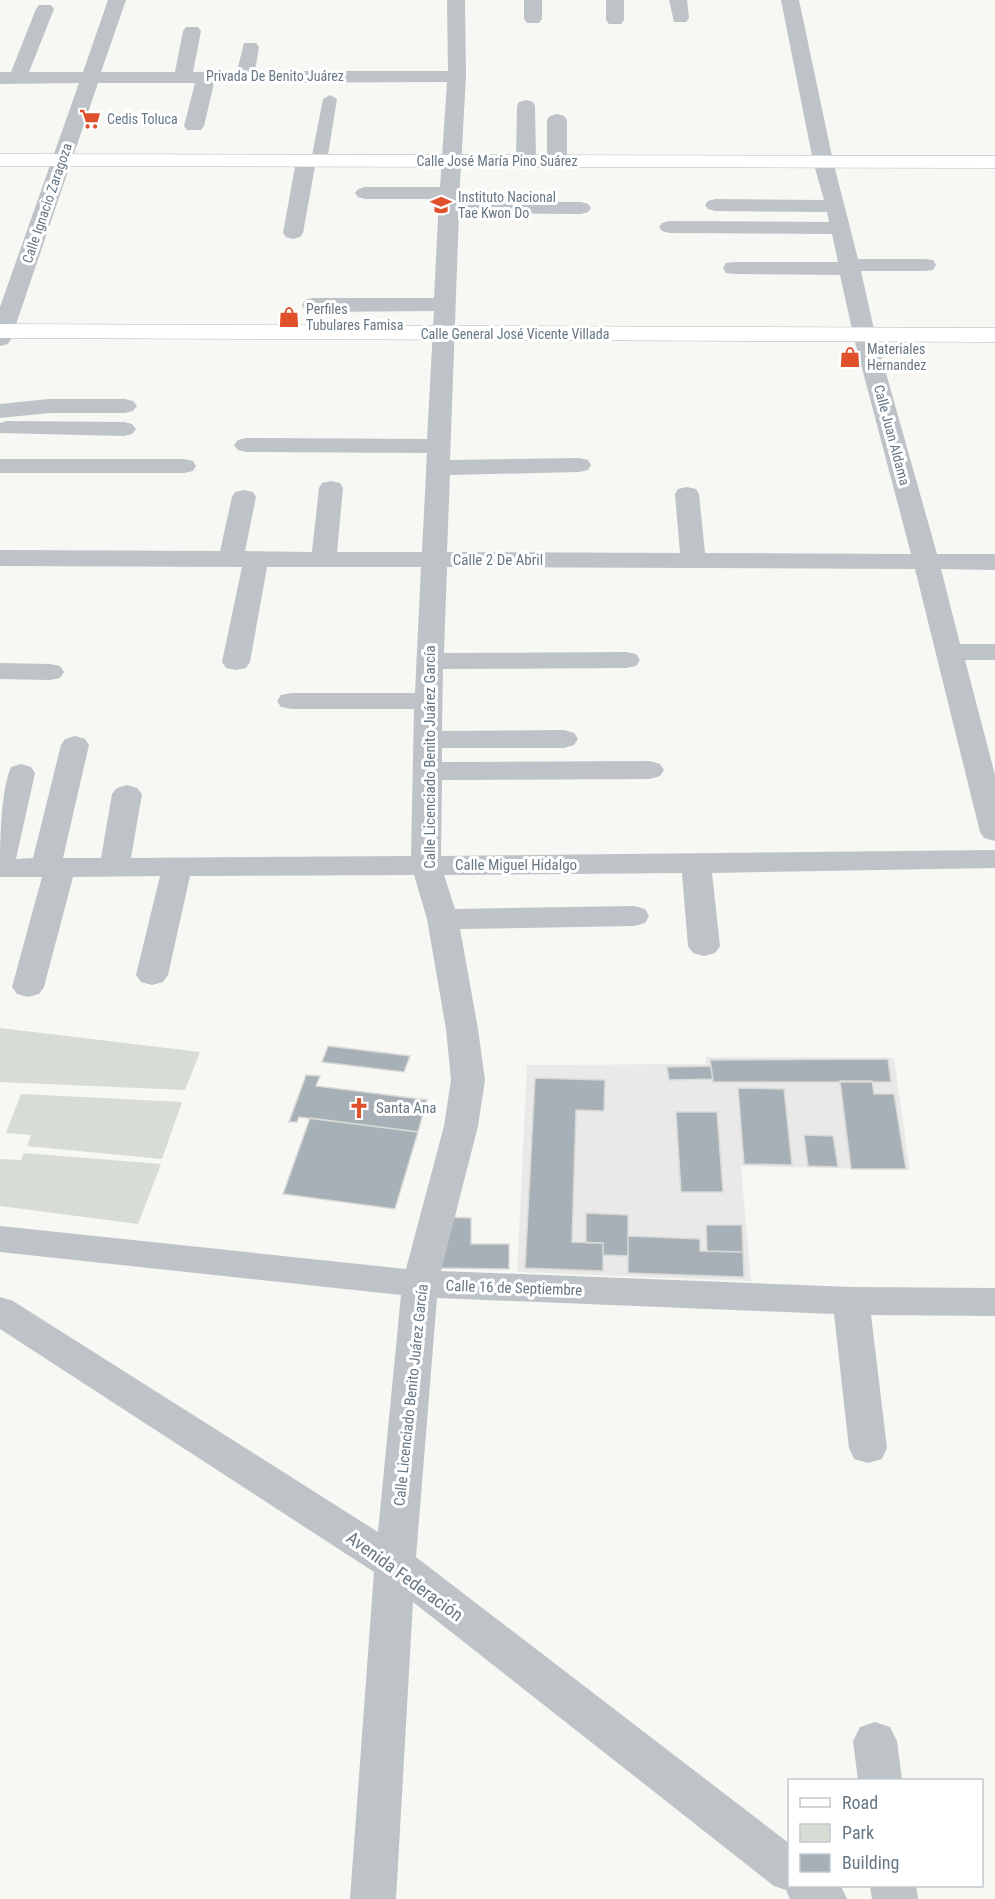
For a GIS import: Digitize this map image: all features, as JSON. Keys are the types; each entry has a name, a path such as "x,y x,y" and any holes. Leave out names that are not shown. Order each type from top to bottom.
{"main road":[{"name":"Calle José María Pino Suárez","path":"0,160 995,162"},
{"name":"Calle General José Vicente Villada","path":"1,334 995,335"}],"street":[{"name":"Calle Ignacio Zaragoza","path":"1,334 117,0"},
{"name":"Calle Licenciado Benito Juárez García","path":"373,1899 395,1564 420,1284 461,1126 468,1080 462,1029 443,919 426,866 428,701 451,161 457,76 456,0"},
{"path":"533,19 534,0"},
{"path":"615,0 615,20"},
{"name":"Calle Juan Aldama","path":"790,0 823,161 864,334 926,562 995,832"},
{"path":"9,78 45,9"},
{"path":"183,76 192,31"},
{"path":"245,76 250,47"},
{"path":"194,126 206,76"},
{"name":"Privada De Benito Juárez","path":"9,78 457,76"},
{"path":"293,233 330,99"},
{"path":"526,106 526,161"},
{"path":"557,120 557,161"},
{"path":"365,192 530,218"},
{"path":"715,205 838,217"},
{"path":"450,206 581,208"},
{"path":"669,227 838,217"},
{"path":"734,268 925,265"},
{"path":"313,305 445,304"},
{"path":"0,398 124,417 0,428"},
{"path":"0,411 49,406"},
{"path":"246,445 579,465"},
{"path":"0,466 183,466"},
{"path":"324,559 331,488"},
{"path":"687,494 693,560"},
{"path":"236,662 243,559 243,497"},
{"name":"Calle 2 De Abril","path":"0,558 995,562"},
{"path":"949,652 995,652"},
{"path":"430,662 626,660"},
{"path":"0,671 50,672"},
{"path":"291,700 428,701"},
{"path":"428,740 564,738"},
{"path":"28,987 53,868 75,745"},
{"path":"427,771 650,770"},
{"path":"0,861 21,773"},
{"path":"114,868 127,794"},
{"name":"Calle Miguel Hidalgo","path":"0,868 696,864 995,859"},
{"path":"696,864 704,946"},
{"path":"152,975 177,868"},
{"path":"443,919 634,916"},
{"name":"Calle 16 de Septiembre","path":"0,1239 420,1284 851,1301 995,1302"},
{"path":"851,1301 868,1448"},
{"name":"Avenida Federación","path":"0,1311 395,1564 788,1870"},
{"path":"808,1887 824,1899"}],"shaded area":[{"path":"706,1057 894,1058 910,1170 741,1166 751,1281 517,1272 527,1065 706,1064"}],"green space":[{"path":"0,1028 200,1052 185,1090 0,1082"},
{"path":"21,1094 182,1102 162,1159 27,1146 31,1135 6,1133"},
{"path":"24,1153 161,1164 138,1224 0,1206 0,1159 21,1160"}],"building":[{"path":"328,1046 410,1056 404,1072 322,1062"},
{"path":"888,1059 891,1082 713,1082 710,1060"},
{"path":"711,1066 713,1079 669,1080 667,1067"},
{"name":"Santa Ana","path":"306,1075 320,1076 316,1086 427,1100 418,1132 299,1117 297,1122 289,1122"},
{"path":"535,1078 605,1080 604,1111 576,1110 572,1242 603,1243 603,1271 525,1268"},
{"path":"840,1081 872,1081 874,1094 894,1094 906,1169 851,1169"},
{"path":"738,1088 784,1089 792,1165 744,1164"},
{"path":"676,1112 717,1112 723,1192 681,1192"},
{"path":"310,1118 418,1132 395,1209 283,1194"},
{"path":"804,1135 833,1136 838,1167 808,1166"},
{"path":"586,1213 628,1215 628,1256 603,1255 603,1243 586,1243"},
{"path":"444,1217 471,1218 471,1244 509,1244 509,1269 441,1268"},
{"path":"706,1225 742,1225 743,1252 707,1251"},
{"path":"628,1236 700,1239 700,1251 743,1252 744,1277 628,1273"}],"place":[{"name":"Cedis Toluca","path":"90,119"},
{"name":"Instituto Nacional Tae Kwon Do","path":"441,205"},
{"name":"Perfiles Tubulares Famisa","path":"289,317"},
{"name":"Materiales Hernandez","path":"850,357"},
{"name":"Santa Ana","path":"359,1108"}]}
